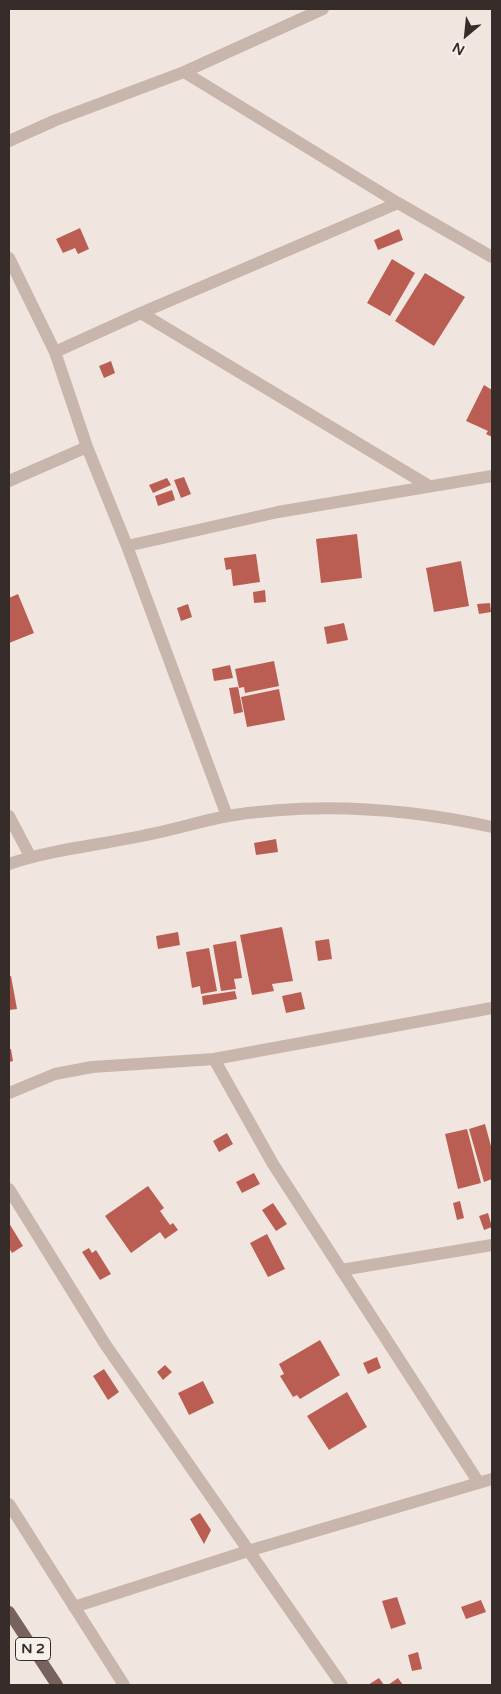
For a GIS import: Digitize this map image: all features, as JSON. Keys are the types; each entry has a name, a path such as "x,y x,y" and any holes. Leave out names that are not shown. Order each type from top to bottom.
{"main road":[{"name":"N 2","path":"9,1612 57,1685"}],"street":[{"path":"9,141 56,120 184,72 323,9"},
{"path":"184,72 398,203 492,257"},
{"path":"55,352 141,313 398,203"},
{"path":"9,258 55,352 87,447 128,546 227,816"},
{"path":"141,313 430,486"},
{"path":"9,481 87,447"},
{"path":"128,546 278,512 492,476"},
{"path":"9,864 30,856 148,835 227,816 304,807 398,812 492,827"},
{"path":"9,816 30,856"},
{"path":"9,1093 55,1074 92,1067 214,1059 492,1008"},
{"path":"214,1059 273,1164 479,1482"},
{"path":"9,1189 104,1344 342,1685"},
{"path":"341,1270 492,1245"},
{"path":"74,1607 248,1551 492,1478"},
{"path":"9,1504 124,1685"}],"building":[{"path":"80,228 89,249 78,254 75,248 63,253 56,239"},
{"path":"399,229 403,240 378,250 374,240"},
{"path":"392,259 415,273 390,316 367,303"},
{"path":"425,273 465,297 434,346 395,321"},
{"path":"111,361 115,373 104,378 99,366"},
{"path":"484,385 492,390 492,437 486,434 488,431 466,421"},
{"path":"184,477 191,494 181,498 174,480"},
{"path":"167,478 171,485 153,493 149,485"},
{"path":"172,490 175,500 158,506 155,496"},
{"path":"357,534 362,578 321,583 316,539"},
{"path":"256,554 260,582 233,586 231,569 226,570 224,558"},
{"path":"461,561 469,606 434,612 426,568"},
{"path":"265,590 266,602 254,603 253,592"},
{"path":"18,594 34,633 9,643 9,598"},
{"path":"490,603 491,612 479,614 477,604"},
{"path":"188,604 192,617 181,621 177,608"},
{"path":"344,623 348,640 327,644 324,627"},
{"path":"274,661 279,686 245,693 244,687 239,688 235,669"},
{"path":"230,665 233,678 214,681 212,669"},
{"path":"238,687 243,712 234,714 229,688"},
{"path":"279,689 285,720 247,727 241,697"},
{"path":"276,839 278,852 256,855 254,843"},
{"path":"282,927 293,981 272,984 274,991 252,995 240,935"},
{"path":"178,932 180,945 158,949 156,936"},
{"path":"329,939 332,959 318,961 315,941"},
{"path":"236,941 242,978 234,979 236,989 221,991 213,945"},
{"path":"209,948 217,991 201,994 200,986 192,988 186,952"},
{"path":"11,976 17,1009 9,1010 9,977"},
{"path":"235,991 237,999 203,1005 202,996"},
{"path":"301,992 305,1009 286,1013 282,996"},
{"path":"9,1049 11,1049 13,1061 9,1062"},
{"path":"485,1124 492,1150 492,1179 484,1182 469,1129"},
{"path":"467,1129 481,1183 458,1189 445,1134"},
{"path":"227,1133 233,1144 219,1152 213,1141"},
{"path":"254,1173 260,1184 242,1193 236,1182"},
{"path":"148,1186 164,1208 160,1211 170,1225 173,1223 178,1230 165,1239 160,1232 131,1253 105,1216"},
{"path":"460,1201 464,1218 457,1220 453,1203"},
{"path":"273,1203 287,1224 276,1231 262,1210"},
{"path":"488,1213 492,1227 484,1230 479,1216"},
{"path":"9,1223 23,1246 12,1253 9,1248"},
{"path":"267,1234 285,1269 268,1277 250,1243"},
{"path":"89,1248 92,1253 96,1250 111,1274 100,1280 82,1252"},
{"path":"320,1340 340,1375 300,1399 297,1395 293,1397 280,1376 284,1374 279,1364"},
{"path":"377,1357 381,1368 368,1374 363,1363"},
{"path":"165,1365 172,1372 163,1380 157,1372"},
{"path":"104,1369 119,1392 108,1400 93,1376"},
{"path":"203,1381 214,1403 189,1415 178,1393"},
{"path":"347,1392 367,1427 329,1450 307,1416"},
{"path":"200,1513 211,1530 204,1544 190,1519"},
{"path":"397,1597 406,1624 391,1629 382,1601"},
{"path":"481,1600 486,1612 466,1619 461,1607"},
{"path":"418,1652 422,1669 412,1671 408,1655"},
{"path":"379,1678 384,1685 368,1685"},
{"path":"398,1678 403,1685 388,1685"}]}
